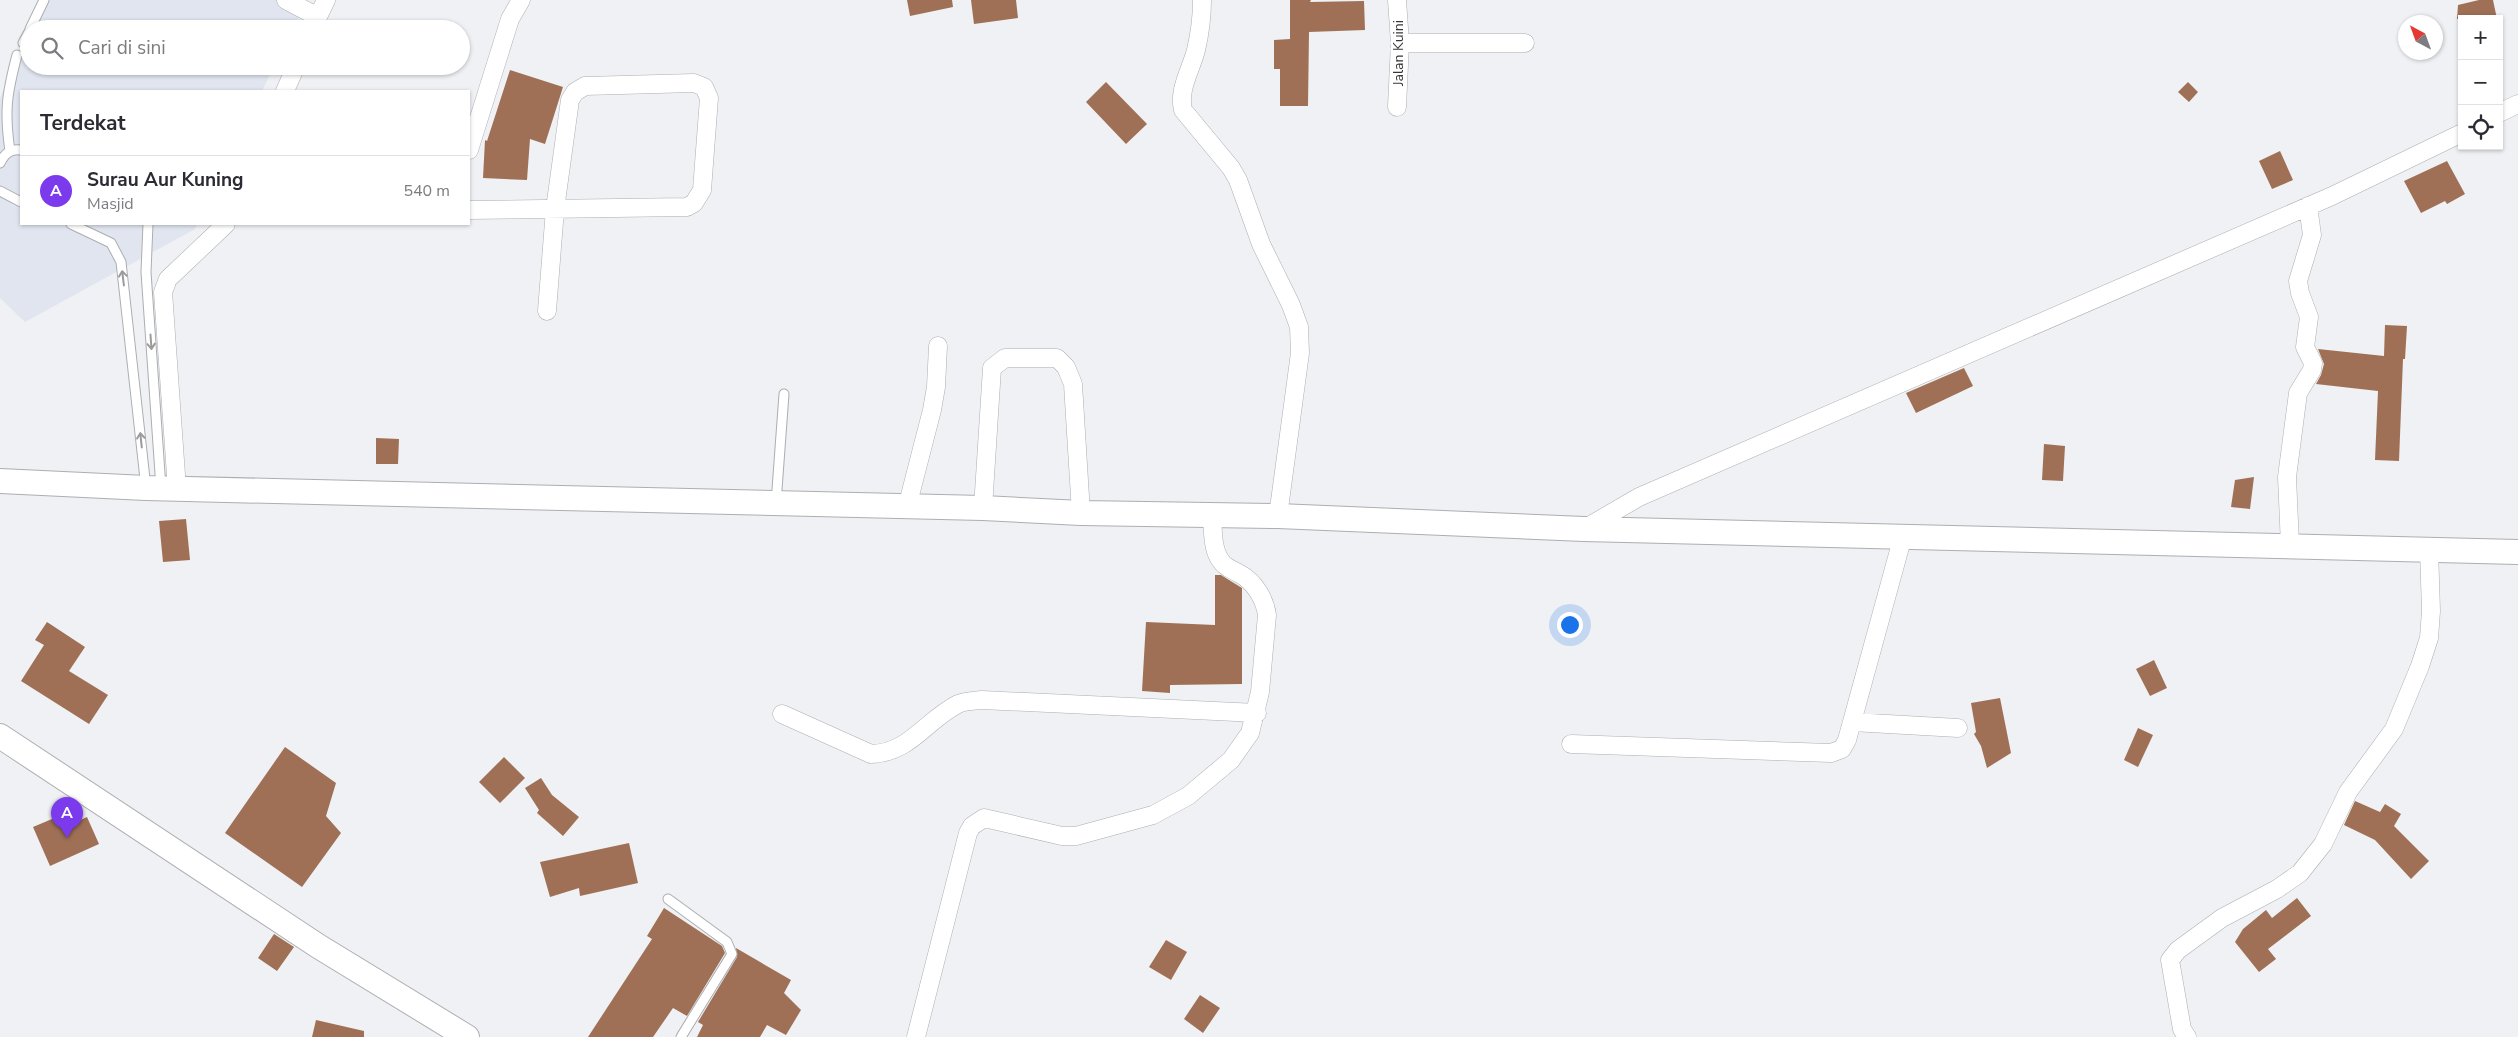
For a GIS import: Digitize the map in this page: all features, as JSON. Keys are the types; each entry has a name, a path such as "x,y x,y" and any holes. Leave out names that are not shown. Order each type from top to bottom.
{"street":[{"path":"286,0 311,20"},
{"path":"316,20 326,0"},
{"path":"470,147 510,19 521,0"},
{"path":"1202,0 1202,17 1196,51 1180,100 1183,110 1231,168 1238,180 1261,244 1291,305 1298,327 1300,353 1278,516"},
{"name":"Jalan Kuini","path":"1397,107 1400,43 1398,0"},
{"path":"1400,43 1525,43"},
{"path":"285,90 292,75"},
{"path":"470,210 555,209 687,207 694,203 702,190 709,98 704,87 694,83 585,86 575,92 570,100 555,209 547,311"},
{"path":"2503,111 2518,104"},
{"path":"1584,529 1639,497 2308,206 2458,134"},
{"path":"2290,545 2287,477 2298,393 2312,370 2313,363 2305,346 2309,317 2300,293 2298,281 2312,235 2308,206"},
{"path":"161,489 163,292 165,285 225,225"},
{"path":"907,507 932,410 936,387 938,346"},
{"path":"983,508 992,368 1005,358 1057,358 1066,367 1073,384 1081,513"},
{"path":"0,481 161,489 983,508 1081,513 1278,516 1584,529 2518,552"},
{"path":"916,1037 965,842 972,826 984,818 1062,836 1076,836 1153,815 1188,796 1231,760 1250,733 1256,713 1267,615 1262,596 1243,575 1221,562 1216,552 1212,515"},
{"path":"1571,744 1830,753 1842,749 1848,740 1903,536"},
{"path":"2186,1037 2182,1029 2170,960 2178,950 2222,918 2277,889 2300,873 2323,844 2348,792 2394,729 2420,666 2429,638 2431,611 2429,549"},
{"path":"782,714 871,754 883,754 898,749 959,703 982,700 1256,713"},
{"path":"1852,722 1958,728"},
{"path":"0,736 318,946 467,1037"}],"lane":[{"path":"34,20 44,0"},
{"path":"10,151 6,124 7,95 17,55"},
{"path":"0,163 4,155 10,151 20,150"},
{"path":"0,191 20,201"},
{"path":"73,225 111,243 121,262 161,489"},
{"path":"148,225 146,272 161,489"},
{"path":"776,503 784,394"},
{"path":"668,899 726,942 732,954 681,1037"}],"shaded area":[{"path":"40,0 307,0 297,20 32,20"},
{"path":"20,50 20,75 270,75 262,90 20,90 20,225 197,225 195,229 25,322 0,298 0,98"}],"building":[{"path":"907,0 952,0 953,7 910,16"},
{"path":"971,0 1016,0 1018,18 974,24"},
{"path":"1290,0 1311,0 1310,2 1364,1 1365,30 1309,32 1308,106 1280,106 1280,69 1274,69 1274,40 1290,39"},
{"path":"2479,0 2493,0 2496,15 2458,15 2457,19 2458,5"},
{"path":"510,70 563,87 545,144 530,139 527,180 483,178 485,140 487,141"},
{"path":"1106,82 1147,124 1126,144 1086,102"},
{"path":"2188,82 2198,92 2189,102 2178,92"},
{"path":"2280,151 2293,180 2272,189 2259,161"},
{"path":"2447,161 2465,194 2447,204 2445,201 2421,213 2404,181"},
{"path":"2385,325 2407,326 2405,359 2403,359 2399,461 2375,460 2378,391 2316,384 2324,364 2318,349 2384,356"},
{"path":"1964,368 1973,386 1916,413 1906,393"},
{"path":"376,438 399,439 398,464 376,464"},
{"path":"2044,444 2065,446 2063,481 2042,480"},
{"path":"2254,477 2250,509 2231,507 2235,480"},
{"path":"186,519 190,560 163,562 159,521"},
{"path":"1215,575 1221,575 1242,588 1242,684 1170,685 1170,693 1142,691 1146,622 1215,625"},
{"path":"47,622 85,647 69,671 108,695 89,724 21,681 44,645 35,640"},
{"path":"2154,660 2167,688 2150,696 2136,669"},
{"path":"2000,698 2011,753 1987,768 1981,746 1974,734 1976,732 1971,703"},
{"path":"2138,728 2153,735 2138,767 2124,760"},
{"path":"285,747 336,783 326,816 341,833 302,887 225,833"},
{"path":"504,757 525,778 500,803 479,782"},
{"path":"541,778 552,795 579,817 563,836 537,813 539,810 525,788"},
{"path":"2355,801 2380,812 2385,804 2401,814 2394,826 2429,861 2411,879 2375,840 2344,825"},
{"path":"71,811 76,822 87,817 99,844 50,866 33,827"},
{"path":"629,843 638,883 580,896 579,888 550,897 540,862"},
{"path":"2297,898 2311,916 2268,949 2276,959 2259,972 2235,942 2243,929 2266,910 2272,918"},
{"path":"664,908 722,946 725,953 687,1016 673,1008 653,1037 588,1037 652,939 647,936"},
{"path":"274,934 294,947 277,971 258,958"},
{"path":"1166,940 1187,952 1171,980 1149,967"},
{"path":"736,948 791,980 784,993 801,1010 786,1035 767,1025 760,1037 697,1037 703,1025 698,1022 737,957"},
{"path":"1200,995 1220,1008 1203,1033 1184,1019"},
{"path":"316,1020 364,1031 364,1037 312,1037"}],"place":[{"name":"Surau Aur Kuning","path":"67,838"}]}
